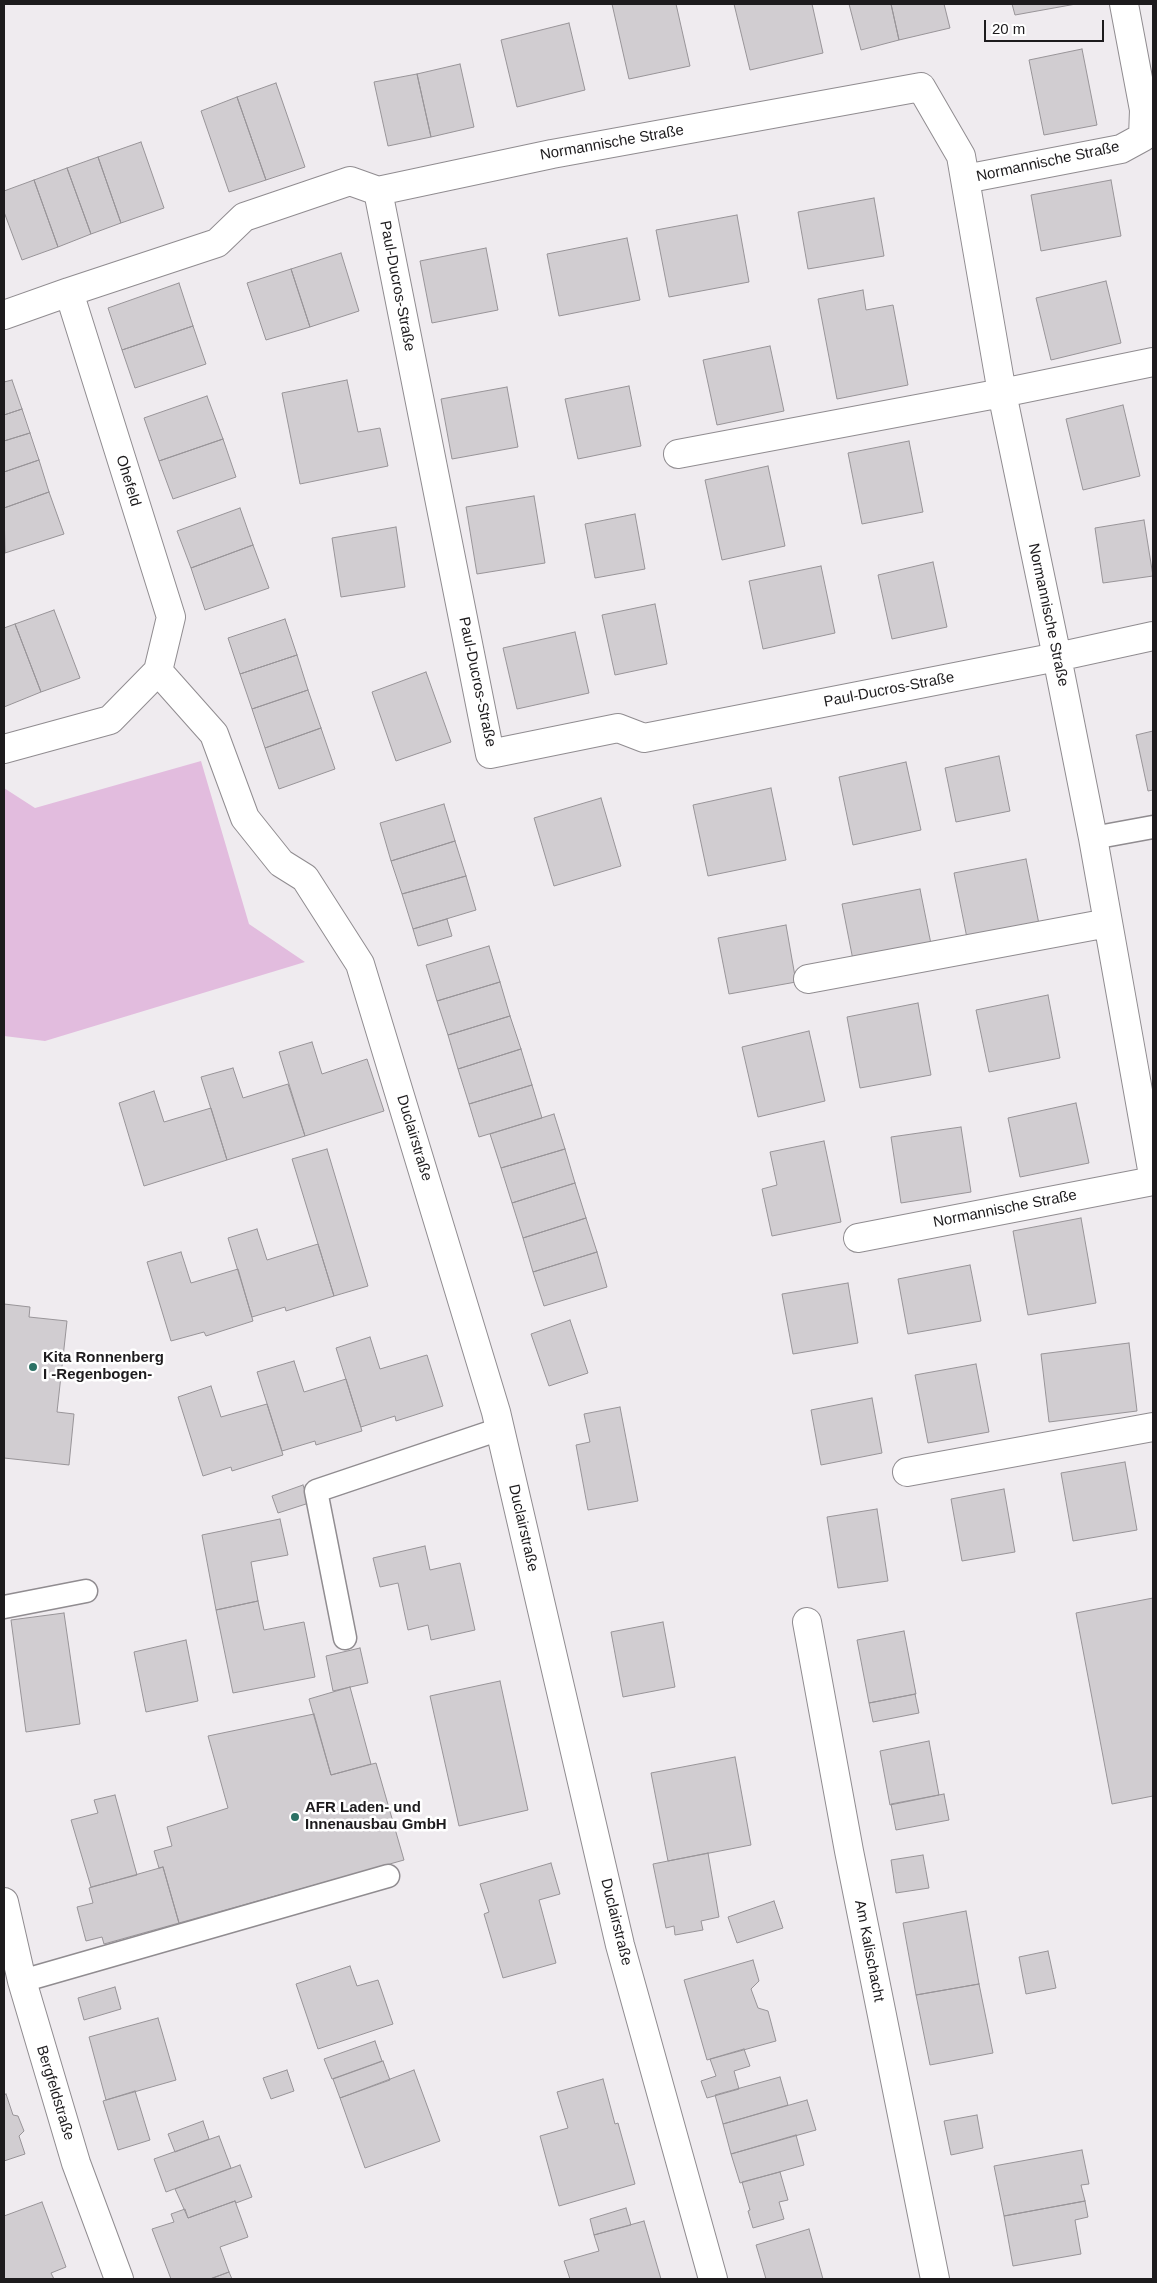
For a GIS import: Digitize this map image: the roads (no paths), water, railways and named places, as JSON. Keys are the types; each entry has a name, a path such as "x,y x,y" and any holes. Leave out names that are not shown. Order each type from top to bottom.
{"street":[{"name":"Normannische Straße","path":"965,179 1121,149 1143,137 1144,110 1124,4"},
{"name":"Normannische Straße","path":"69,292 217,243 244,217 350,181 378,190 561,152 921,87 960,156 965,179 1002,393 1058,657 1093,838 1153,1175"},
{"name":"Paul-Ducros-Straße","path":"378,190 490,754 618,728 644,738 1058,657"},
{"path":"4,315 69,292"},
{"name":"Ohefeld","path":"69,292 171,617 158,671"},
{"path":"678,454 1002,393 1153,362"},
{"path":"1058,657 1153,636"},
{"path":"4,749 110,720 158,671"},
{"name":"Duclairstraße","path":"158,671 214,734 245,818 281,863 305,878 360,964 500,1429 620,1945 713,2279"},
{"path":"808,979 1108,923"},
{"name":"Normannische Straße","path":"858,1238 1153,1181"},
{"path":"906,1472 1153,1427"},
{"name":"Am Kalischacht","path":"807,1622 849,1851 935,2279"},
{"name":"Bergfeldstraße","path":"4,1902 22,1981 76,2163 119,2279"}],"lane":[{"path":"1093,838 1153,827"},
{"path":"345,1638 316,1491 500,1429"},
{"path":"4,1607 86,1590"},
{"path":"22,1981 388,1876"}],"place":[{"name":"Kita Ronnenberg I -Regenbogen-","path":"33,1367"},
{"name":"AFR Laden- und Innenausbau GmbH","path":"295,1817"}]}
